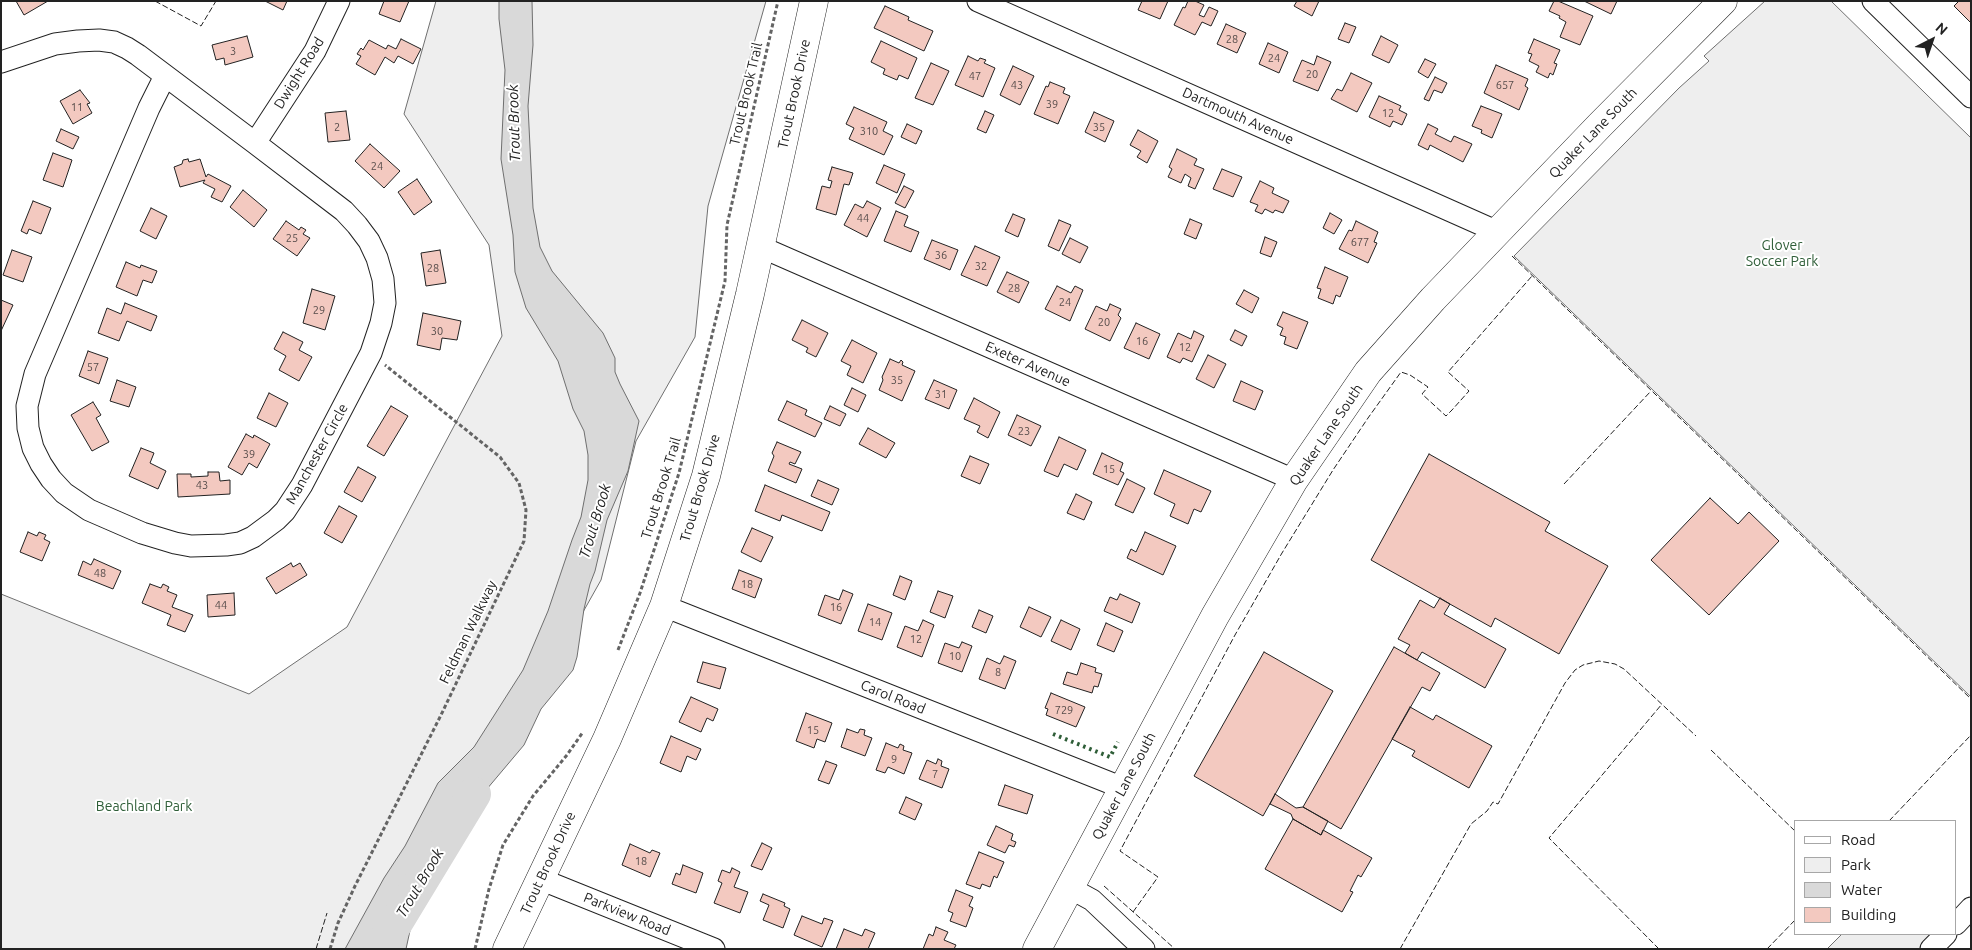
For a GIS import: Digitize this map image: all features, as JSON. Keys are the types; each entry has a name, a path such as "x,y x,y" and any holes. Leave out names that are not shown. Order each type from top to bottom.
{"main road":[{"name":"Trout Brook Drive","path":"507,949 607,739 664,606 706,476 761,247 814,1"},
{"name":"Quaker Lane South","path":"1037,949 1215,616 1294,480 1352,396 1393,342 1600,125 1723,1"}],"street":[{"name":"Dwight Road","path":"255,143 315,51 339,1"},
{"name":"Dartmouth Avenue","path":"978,1 1498,232"},
{"path":"1873,1 1971,97"},
{"name":"Manchester Circle","path":"1,62 55,44 99,40 114,42 127,48 166,76 344,211 369,242 377,258 383,279 385,303 382,323 371,353 302,485 285,511 253,537 240,543 191,546 174,543 142,533 98,515 76,503 64,493 41,464 28,428 27,406 35,374 149,108 166,76"},
{"name":"Exeter Avenue","path":"761,247 1294,480"},
{"name":"Carol Road","path":"664,606 1123,788"},
{"name":"Parkview Road","path":"540,879 714,949"},
{"path":"1070,888 1092,900 1144,949"},
{"path":"1957,923 1971,908"},
{"path":"1932,949 1945,935"}],"path":[{"name":"Trout Brook Trail","path":"617,653 640,593 679,472 724,281 728,225 778,1"},
{"name":"Feldman Walkway","path":"330,949 338,923 355,886 441,715 524,541 526,510 519,483 500,457 385,364"},
{"path":"475,949 489,889 503,844 533,796 567,755 586,727"}],"green space":[{"name":"Beachland Park","path":"436,1 766,1 708,206 695,337 636,441 601,580 418,906 388,949 1,949 1,594 249,694 347,627 502,336 489,245 404,114"},
{"name":"Glover Soccer Park","path":"1765,1 1831,1 1971,138 1971,697 1514,256 1679,88 1709,61 1704,56"}],"shaded area":[{"path":"1841,935 1944,935 1931,949 1827,949"}],"water":[{"path":"499,1 532,1 533,45 528,106 533,208 540,247 552,271 603,333 615,358 615,372 639,421 628,471 607,520 590,584 573,670 541,709 524,745 449,834 428,866 422,878 406,949 345,949 384,878 405,846 438,783 474,747 523,670 548,611 581,517 588,480 588,455 584,431 573,409 558,361 526,308 515,272 513,235 501,159 505,70 499,19"}],"building":[{"path":"16,1 48,1 24,15"},
{"path":"265,1 287,1 283,10"},
{"path":"384,1 409,1 400,22 379,14"},
{"path":"1142,1 1168,1 1160,19 1138,10"},
{"path":"1188,1 1195,1 1204,5 1199,15 1204,17 1209,7 1218,11 1211,26 1202,22 1195,35 1174,25"},
{"path":"1297,1 1319,1 1312,16 1294,6"},
{"path":"1554,1 1593,16 1580,45 1560,37 1566,22 1559,18 1560,16 1549,11"},
{"path":"1584,1 1617,1 1611,14"},
{"path":"1959,1 1971,1 1971,23 1954,6"},
{"path":"885,6 909,17 908,20 933,31 924,51 874,28"},
{"path":"1345,23 1356,27 1349,43 1338,39"},
{"path":"1226,24 1246,33 1237,53 1217,44"},
{"path":"247,36 253,57 225,65 224,58 216,60 212,45"},
{"path":"1381,36 1398,45 1389,63 1372,55"},
{"path":"401,39 421,49 413,64 398,56 394,63 385,57 375,75 356,64 361,56 357,54 361,48 363,50 369,40 386,49 388,45 396,49"},
{"path":"1534,39 1560,50 1554,63 1557,64 1553,75 1550,73 1548,78 1536,72 1539,66 1529,61 1532,54 1528,53"},
{"path":"881,41 917,58 908,79 899,75 897,80 883,74 885,69 871,62"},
{"path":"1268,43 1288,52 1279,73 1259,64"},
{"path":"968,56 978,61 980,58 986,60 984,63 995,68 983,97 955,85"},
{"path":"1317,56 1331,62 1318,91 1293,81 1302,60 1314,65"},
{"path":"1425,59 1436,64 1428,78 1418,72"},
{"path":"931,63 949,71 933,105 915,98"},
{"path":"1496,65 1528,79 1525,86 1528,88 1519,110 1484,93"},
{"path":"1013,66 1034,76 1020,105 1000,95"},
{"path":"1351,73 1372,83 1357,112 1331,99 1337,89 1342,91"},
{"path":"1435,77 1447,83 1442,93 1434,90 1429,101 1424,99"},
{"path":"1050,82 1065,88 1063,93 1070,96 1058,124 1034,114 1046,86 1048,87"},
{"path":"80,90 90,103 87,104 92,113 73,124 60,101"},
{"path":"1379,96 1401,106 1399,110 1407,114 1402,125 1393,121 1390,127 1369,117"},
{"path":"1481,106 1502,114 1492,138 1481,133 1482,130 1472,126"},
{"path":"854,107 887,122 883,131 893,136 884,155 849,139 854,128 846,124"},
{"path":"346,111 350,140 328,142 325,113"},
{"path":"985,111 994,115 986,133 977,129"},
{"path":"1094,112 1114,121 1105,142 1085,132"},
{"path":"907,124 922,131 916,144 901,137"},
{"path":"1428,124 1438,129 1435,134 1451,142 1454,136 1472,144 1463,162 1430,145 1428,150 1418,145"},
{"path":"61,129 79,137 73,149 56,141"},
{"path":"1138,130 1158,141 1147,163 1137,157 1141,151 1130,145"},
{"path":"370,144 400,171 384,188 355,161"},
{"path":"1177,149 1197,159 1194,165 1204,169 1195,189 1188,186 1191,178 1185,174 1181,183 1168,177 1172,169 1169,167"},
{"path":"53,153 72,160 63,187 43,180"},
{"path":"188,159 189,162 200,159 206,177 208,174 231,186 222,202 211,197 215,189 203,183 205,180 180,187 174,167 182,164 183,160"},
{"path":"884,165 905,174 897,193 876,183"},
{"path":"832,167 853,173 849,185 844,184 836,215 816,209 822,186 830,188 832,181 828,180"},
{"path":"1222,169 1242,177 1233,197 1213,189"},
{"path":"417,179 432,202 414,215 398,192"},
{"path":"1260,181 1274,188 1272,193 1289,201 1283,213 1275,210 1273,213 1265,209 1262,214 1255,211 1258,205 1250,202"},
{"path":"904,186 914,191 905,208 895,203"},
{"path":"243,190 267,210 254,227 230,207"},
{"path":"33,201 51,208 41,234 29,229 27,234 21,231"},
{"path":"867,201 881,208 867,237 844,225 855,204 863,208"},
{"path":"151,208 167,216 156,239 140,231"},
{"path":"896,211 908,216 904,226 919,232 911,252 884,241"},
{"path":"1330,213 1342,220 1334,234 1323,228"},
{"path":"1013,214 1025,219 1018,237 1005,231"},
{"path":"1190,219 1202,224 1196,239 1184,234"},
{"path":"1059,220 1071,225 1059,251 1048,246"},
{"path":"286,221 299,230 301,227 306,230 303,234 310,238 297,256 273,239"},
{"path":"1356,221 1378,232 1374,242 1377,243 1368,263 1339,249 1349,230 1352,231"},
{"path":"1265,237 1277,242 1271,257 1260,253"},
{"path":"1070,238 1088,247 1080,263 1062,254"},
{"path":"932,240 958,250 950,270 924,259"},
{"path":"975,246 1000,257 987,286 961,275"},
{"path":"12,250 32,257 23,282 3,275"},
{"path":"440,250 446,283 426,286 421,253"},
{"path":"126,262 140,268 141,265 157,271 152,283 143,280 137,296 116,287"},
{"path":"1325,267 1348,277 1340,297 1336,295 1333,304 1318,298 1321,289 1317,288"},
{"path":"1007,272 1029,282 1019,303 997,292"},
{"path":"1057,286 1071,293 1075,286 1083,290 1070,321 1045,309"},
{"path":"312,289 335,296 325,330 303,323"},
{"path":"1244,290 1259,298 1252,313 1236,304"},
{"path":"1,300 13,305 1,331"},
{"path":"125,303 157,316 151,331 127,321 119,341 98,333 107,308 121,314"},
{"path":"1110,304 1121,309 1118,315 1121,318 1110,341 1085,329 1096,306 1107,311"},
{"path":"1283,312 1308,322 1297,349 1284,344 1286,337 1280,335 1283,328 1277,325"},
{"path":"423,313 461,321 457,340 442,338 440,350 417,345"},
{"path":"802,320 828,333 816,357 806,352 808,348 792,340"},
{"path":"1136,323 1160,334 1149,359 1124,348"},
{"path":"1235,330 1247,336 1242,346 1230,340"},
{"path":"1194,331 1204,336 1192,362 1183,358 1180,363 1167,357 1178,333 1191,339"},
{"path":"283,332 303,342 299,350 312,357 299,381 279,370 286,356 274,349"},
{"path":"852,340 877,353 863,383 847,375 851,366 841,361"},
{"path":"88,351 108,358 99,384 79,376"},
{"path":"1208,355 1226,364 1214,388 1196,379"},
{"path":"890,359 899,363 901,360 903,362 902,365 915,371 902,401 879,390 883,380 882,377"},
{"path":"117,380 136,387 129,407 110,401"},
{"path":"934,380 957,390 949,409 925,399"},
{"path":"1241,381 1263,391 1255,410 1233,401"},
{"path":"852,388 866,395 858,412 844,405"},
{"path":"269,393 288,403 276,427 257,418"},
{"path":"974,398 1000,412 988,438 977,432 980,426 964,419"},
{"path":"787,401 807,410 805,415 822,423 815,437 778,420"},
{"path":"93,402 101,415 96,418 109,442 92,451 71,415"},
{"path":"391,406 408,416 384,456 367,446"},
{"path":"830,406 846,414 840,426 824,419"},
{"path":"1017,415 1041,426 1031,446 1008,435"},
{"path":"868,428 895,443 886,458 859,444"},
{"path":"246,434 253,438 254,435 270,444 257,468 249,463 242,475 228,467"},
{"path":"1059,437 1086,450 1077,470 1064,464 1058,477 1044,471"},
{"path":"777,442 801,452 795,464 790,462 789,464 802,469 796,483 768,471 774,456 772,453"},
{"path":"141,448 154,453 150,463 166,471 158,489 129,476"},
{"path":"1102,453 1123,463 1120,471 1124,473 1118,485 1093,474"},
{"path":"1429,454 1550,522 1545,531 1608,566 1559,654 1495,618 1491,627 1371,560"},
{"path":"970,456 989,464 980,484 961,476"},
{"path":"358,467 376,477 362,502 344,492"},
{"path":"1164,470 1211,491 1201,512 1194,509 1188,524 1170,516 1175,504 1154,494"},
{"path":"208,472 219,472 220,481 230,480 230,494 178,497 177,474 191,474 191,477 208,476"},
{"path":"1127,479 1145,488 1133,513 1115,505"},
{"path":"818,480 839,489 832,505 811,496"},
{"path":"765,485 830,512 822,531 782,515 780,521 755,511"},
{"path":"1076,494 1092,502 1084,520 1067,513"},
{"path":"1710,498 1738,524 1749,512 1779,541 1709,615 1651,560"},
{"path":"339,506 357,516 342,543 324,533"},
{"path":"752,528 773,537 761,562 741,552"},
{"path":"28,532 37,536 39,532 46,535 44,539 50,542 42,561 20,552"},
{"path":"1145,532 1176,546 1163,575 1127,558 1131,549 1136,552"},
{"path":"94,559 121,571 113,589 78,575 83,561 91,565"},
{"path":"291,563 293,567 300,563 307,575 276,594 266,578"},
{"path":"739,570 762,579 755,598 732,589"},
{"path":"900,576 912,581 905,600 893,595"},
{"path":"150,584 161,588 163,584 169,587 167,591 177,595 172,607 193,615 185,632 167,625 171,615 142,603"},
{"path":"843,590 853,594 841,624 818,615 825,595 839,600"},
{"path":"938,591 953,596 945,618 930,612"},
{"path":"234,593 235,615 208,617 207,595"},
{"path":"1120,594 1140,603 1132,623 1104,611 1110,597 1117,600"},
{"path":"1440,598 1450,604 1444,614 1506,649 1485,688 1422,652 1417,660 1405,653 1410,645 1398,639 1420,600 1434,608"},
{"path":"868,604 892,613 882,640 858,631"},
{"path":"1029,607 1051,617 1041,637 1020,627"},
{"path":"979,610 993,616 986,633 972,627"},
{"path":"923,620 934,625 922,657 897,647 905,626 918,631"},
{"path":"1061,620 1080,629 1071,650 1051,641"},
{"path":"1106,623 1123,631 1114,652 1097,645"},
{"path":"962,642 972,646 962,672 938,663 945,643 959,648"},
{"path":"1394,647 1440,673 1430,691 1422,687 1341,829 1303,807"},
{"path":"1264,652 1333,691 1263,816 1194,776"},
{"path":"1004,656 1016,661 1005,689 979,679 987,658 1000,664"},
{"path":"703,662 726,668 720,689 697,682"},
{"path":"1081,663 1096,668 1095,672 1102,674 1098,687 1094,686 1092,693 1063,684 1067,672 1077,675"},
{"path":"1051,693 1085,707 1076,727 1046,715 1048,709 1045,708"},
{"path":"691,697 718,709 713,721 707,718 701,732 679,722"},
{"path":"1410,707 1433,720 1436,715 1492,746 1469,788 1412,756 1415,751 1392,739"},
{"path":"806,713 832,723 825,742 817,739 814,748 796,741"},
{"path":"847,729 858,733 860,729 865,730 864,735 872,738 865,756 841,747"},
{"path":"671,736 701,749 696,760 687,756 681,772 660,763"},
{"path":"886,743 898,748 900,744 904,746 903,750 912,753 904,774 888,767 885,773 876,770"},
{"path":"938,759 942,761 941,766 949,769 942,788 919,779 927,760 936,764"},
{"path":"826,761 837,765 829,784 818,780"},
{"path":"1005,785 1033,795 1027,814 998,805"},
{"path":"1275,794 1296,808 1303,807 1328,821 1321,835 1293,819 1291,814 1270,804"},
{"path":"906,797 922,804 915,820 899,813"},
{"path":"1293,819 1321,835 1323,830 1372,858 1361,877 1358,875 1350,891 1353,892 1342,912 1265,869"},
{"path":"996,826 1013,834 1011,840 1016,842 1014,847 1009,845 1005,853 987,845"},
{"path":"762,843 772,848 762,870 751,866"},
{"path":"630,844 650,853 652,850 660,853 650,877 622,865"},
{"path":"979,852 1004,862 997,878 994,876 990,887 982,884 980,889 966,884"},
{"path":"683,865 703,873 696,893 672,884 676,873 680,875"},
{"path":"732,868 740,872 734,887 748,892 740,913 714,903 722,883 718,881 722,870 730,873"},
{"path":"956,890 973,897 969,906 973,908 966,927 950,921 953,913 948,911"},
{"path":"763,894 785,903 784,906 790,909 783,928 763,920 769,905 760,901"},
{"path":"802,916 822,924 824,918 833,921 822,947 794,935"},
{"path":"936,927 948,932 944,940 956,945 954,949 923,949 929,934 933,936"},
{"path":"844,929 862,936 865,929 875,933 868,949 836,949"}],"waterway":[{"name":"Trout Brook","path":"380,949 474,794"}],"hedge":[{"path":"1053,734 1110,757 1118,742"}],"fence":[{"path":"155,1 201,26 216,1"},
{"path":"1512,256 1971,699"},
{"path":"1133,912 1158,877 1120,851 1235,635 1333,470 1401,372 1410,375 1428,387 1422,394 1446,416 1469,391 1448,372 1532,276"},
{"path":"1564,484 1651,391"},
{"path":"1400,949 1471,824 1487,811 1493,802 1498,804 1565,683 1575,670 1583,665 1599,661 1615,664 1624,669 1696,736"},
{"path":"1659,949 1549,838 1662,704"},
{"path":"1890,820 1971,735"},
{"path":"1711,750 1794,830"},
{"path":"1104,886 1175,949"},
{"path":"316,949 327,913"},
{"path":"1767,949 1794,921"}]}
